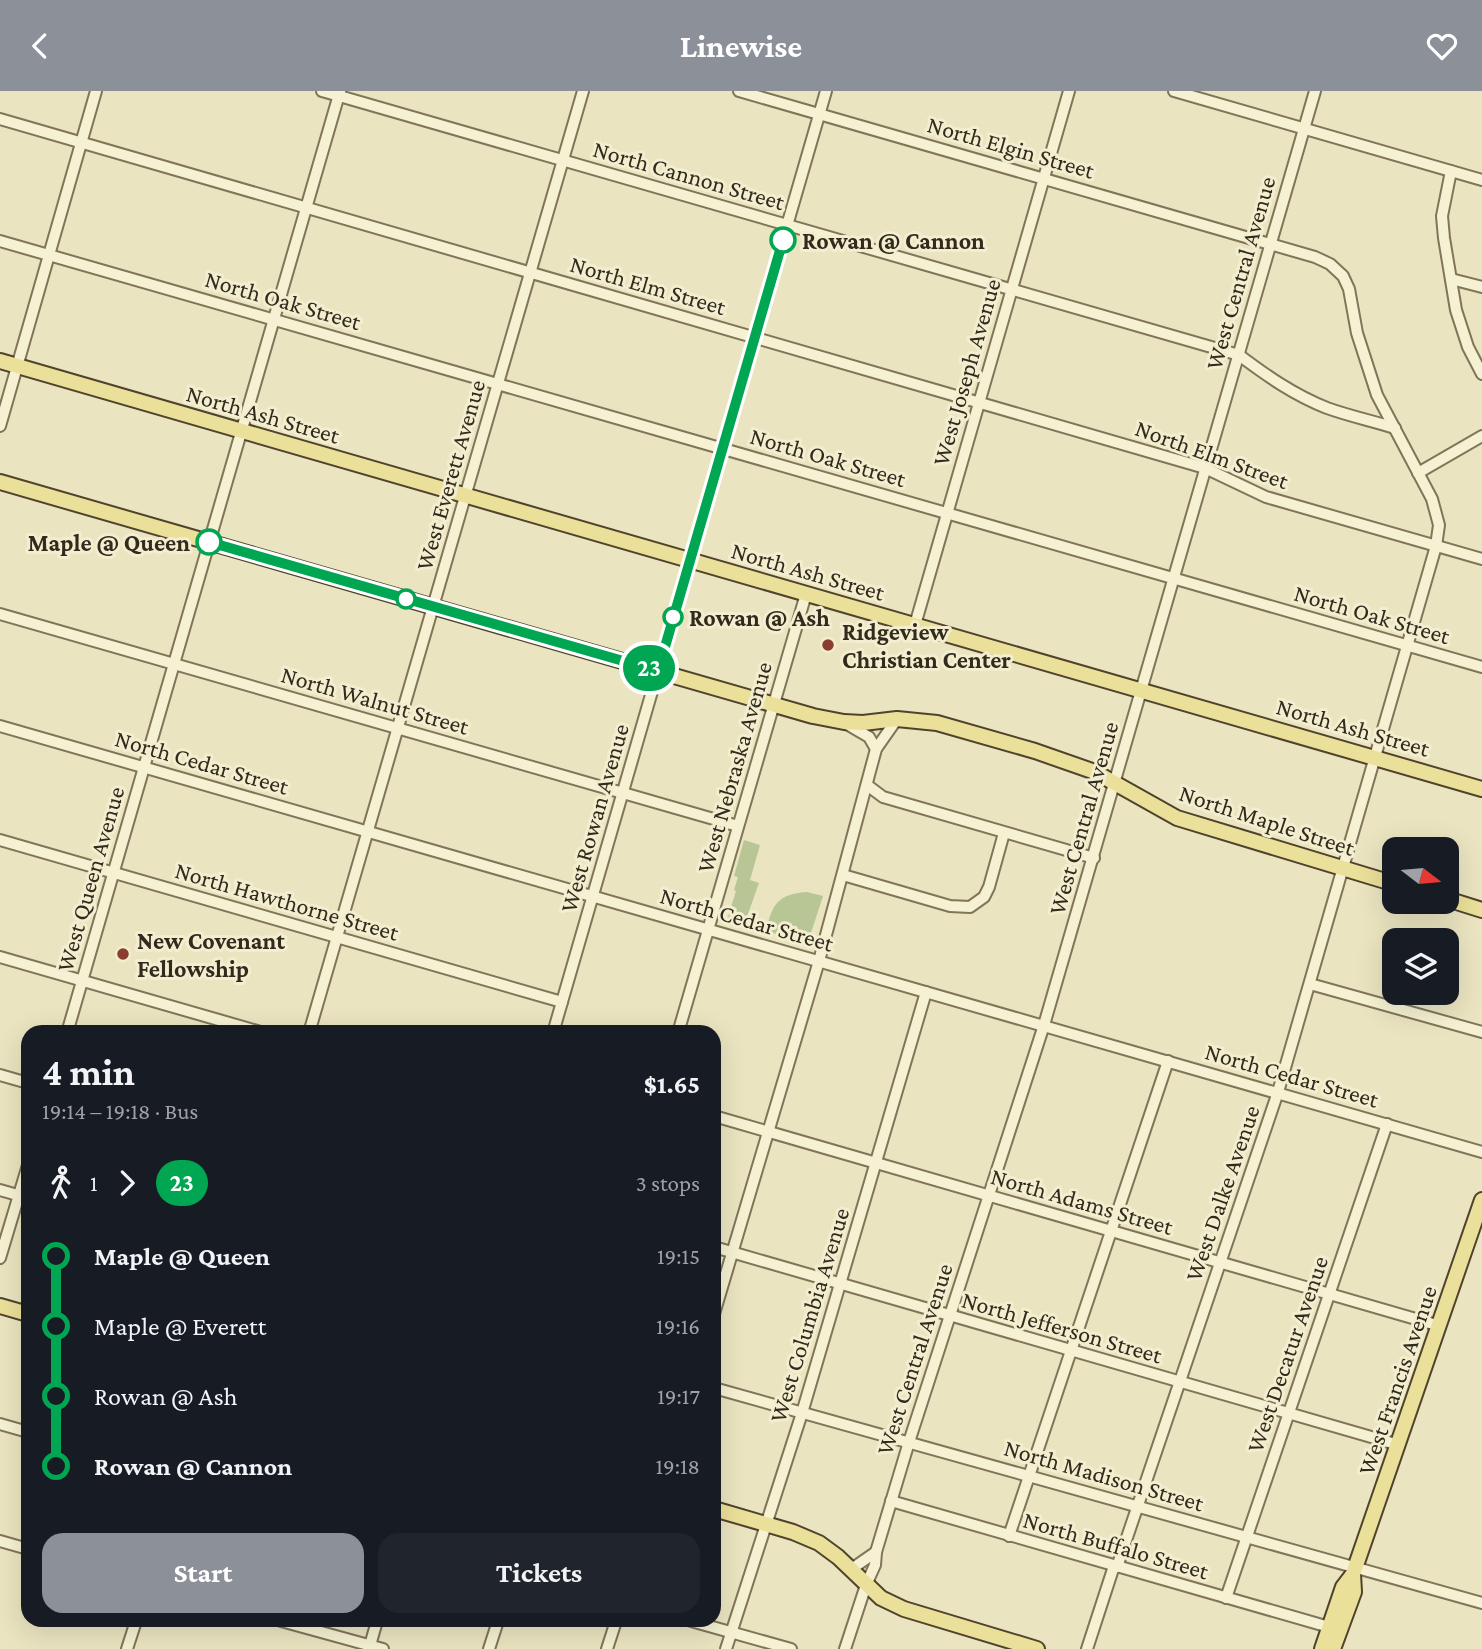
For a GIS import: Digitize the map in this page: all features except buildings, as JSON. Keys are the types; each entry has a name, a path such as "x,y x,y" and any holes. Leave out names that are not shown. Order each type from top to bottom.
{"main road":[{"name":"North Ash Street","path":"0,361 1482,789"},
{"name":"North Maple Street","path":"0,482 774,705 844,722 897,719 937,723 974,733 1077,764 1115,782 1177,818 1382,880"},
{"path":"1460,903 1482,909"},
{"name":"West Francis Avenue","path":"1322,1649 1343,1587 1354,1570 1399,1445 1482,1200"},
{"path":"0,1306 21,1312"},
{"path":"721,1511 793,1532 819,1543 838,1557 881,1598 904,1609 1037,1649"},
{"name":"West Francis Avenue","path":"1333,1649 1354,1592 1354,1570"}],"street":[{"path":"0,426 96,91"},
{"name":"North Cannon Street","path":"322,91 340,93 563,161 1239,355 1296,394 1328,408 1395,428"},
{"name":"West Everett Avenue","path":"311,1025 583,91"},
{"name":"North Elgin Street","path":"739,91 1271,244 1330,264 1343,276 1349,289 1366,364 1377,395 1395,428"},
{"name":"West Rowan Avenue","path":"555,1025 826,91"},
{"name":"West Joseph Avenue","path":"915,625 1069,91"},
{"path":"1174,91 1482,180"},
{"name":"West Central Avenue","path":"845,1649 875,1565 876,1552 909,1441 1044,1025 1315,91"},
{"name":"West Queen Avenue","path":"69,1025 340,93"},
{"name":"North Elm Street","path":"0,119 1205,468 1266,497 1482,559"},
{"path":"1451,171 1442,216 1451,279 1456,310 1482,374"},
{"name":"North Oak Street","path":"0,241 1482,667"},
{"path":"1451,279 1482,288"},
{"name":"West Dalke Avenue","path":"1087,1649 1139,1506 1278,1092 1436,546 1439,525 1432,499 1395,428"},
{"path":"1419,473 1482,436"},
{"name":"West Nebraska Avenue","path":"680,1025 806,594"},
{"name":"North Walnut Street","path":"0,614 738,826"},
{"path":"721,1290 843,874 876,749 897,719"},
{"path":"844,722 869,737 876,749"},
{"name":"North Cedar Street","path":"0,726 1482,1152"},
{"path":"867,785 883,797 1094,858"},
{"path":"843,874 950,906 970,907 984,897 989,887 1004,833"},
{"name":"North Hawthorne Street","path":"0,840 562,1002"},
{"path":"0,957 236,1025"},
{"path":"1310,984 1482,1032"},
{"name":"West Columbia Avenue","path":"726,1649 802,1413 926,992"},
{"path":"1009,1536 1168,1061"},
{"path":"0,1075 21,1081"},
{"name":"North Adams Street","path":"721,1118 1440,1325"},
{"name":"West Decatur Avenue","path":"1226,1598 1387,1124"},
{"path":"0,1190 21,1196"},
{"path":"0,1258 21,1202"},
{"name":"North Jefferson Street","path":"721,1249 1399,1445"},
{"name":"North Madison Street","path":"721,1390 1139,1506 1354,1570 1482,1603"},
{"path":"0,1424 21,1430"},
{"name":"North Buffalo Street","path":"891,1501 1329,1627"},
{"path":"0,1541 21,1547"},
{"path":"850,1570 876,1552"},
{"path":"127,1649 134,1627"},
{"path":"301,1627 383,1649"},
{"path":"369,1647 375,1627"},
{"path":"489,1649 496,1627"},
{"path":"607,1649 614,1627"},
{"path":"711,1627 791,1649"}],"green space":[{"path":"744,840 760,845 750,880 759,883 744,925 727,920 736,891 734,890 738,877 734,876"},
{"path":"807,892 823,896 809,939 805,942 766,931 778,902 789,895"}],"bus line":[{"name":"23","path":"209,542 658,671 783,240"}],"place":[{"name":"Rowan @ Cannon","path":"783,240"},
{"name":"Maple @ Queen","path":"209,542"},
{"name":"Rowan @ Ash","path":"673,617"},
{"name":"Ridgeview Christian Center","path":"828,645"},
{"name":"New Covenant Fellowship","path":"123,954"}]}
